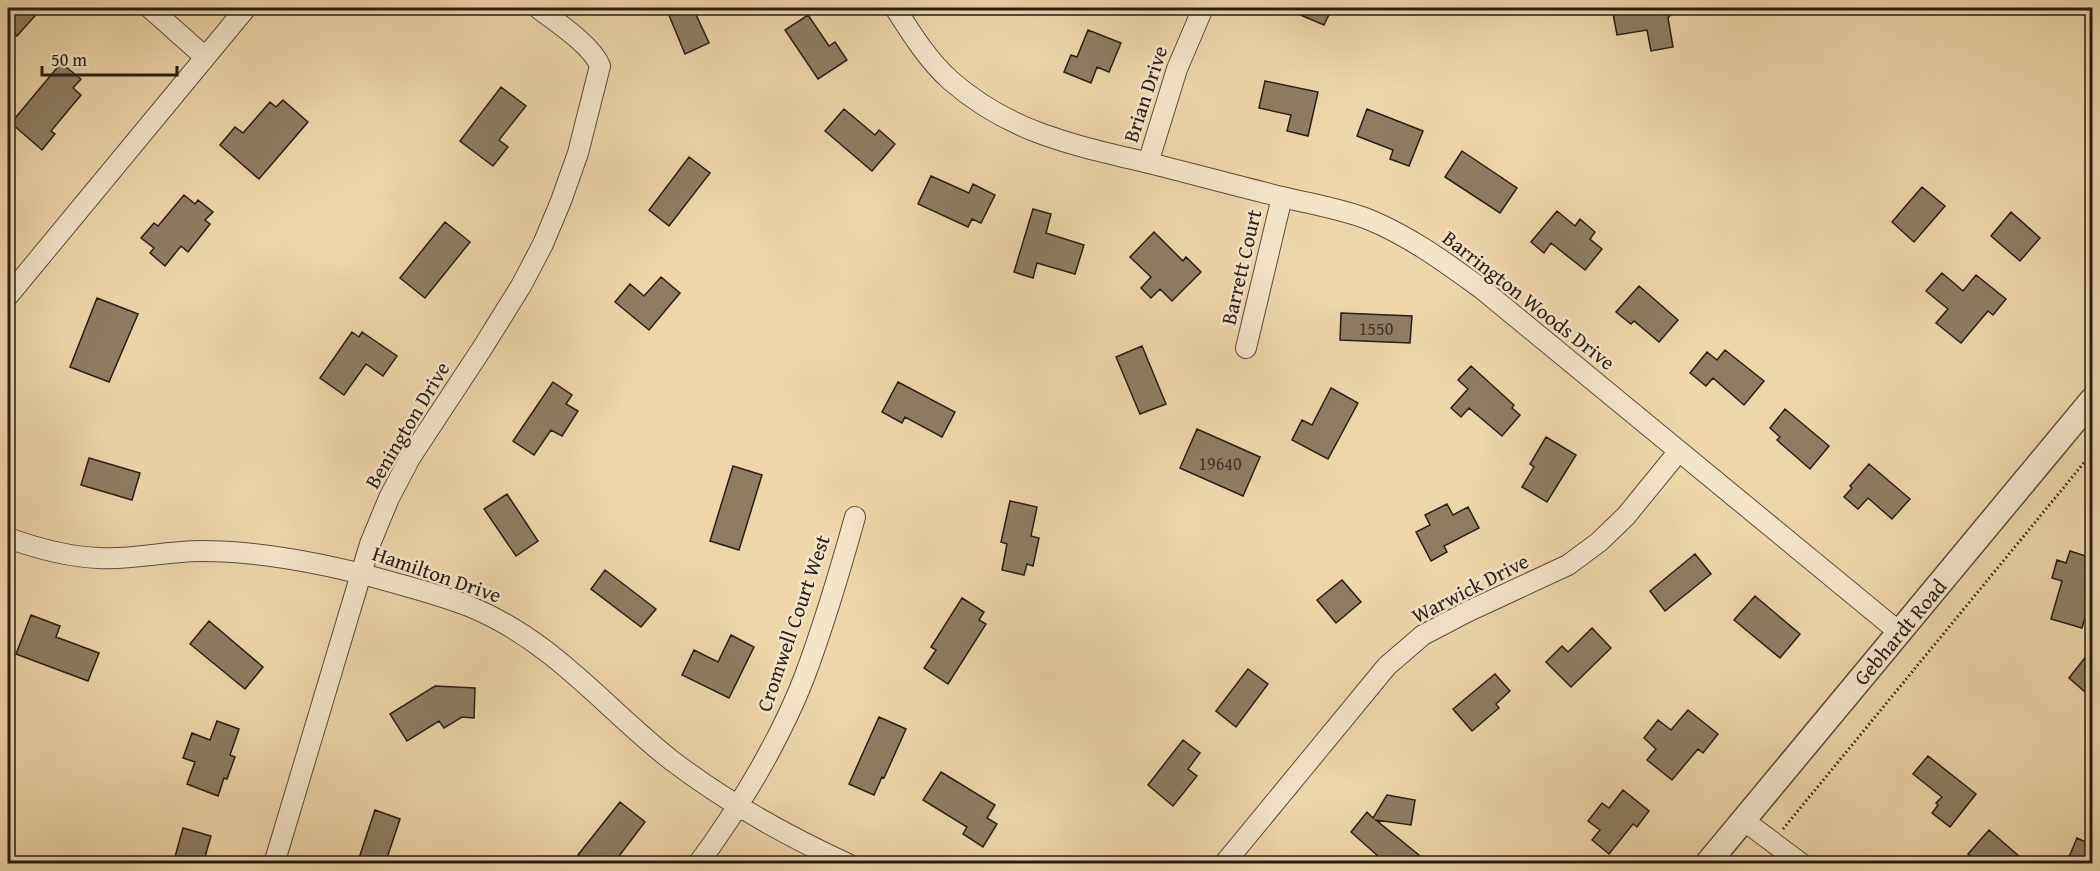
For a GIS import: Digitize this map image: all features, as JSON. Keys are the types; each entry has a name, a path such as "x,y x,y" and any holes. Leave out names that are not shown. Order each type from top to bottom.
{"street":[{"path":"150,8 205,57"},
{"path":"8,297 246,8"},
{"name":"Benington Drive","path":"274,864 370,543 389,498 410,458 521,286 543,244 578,153 600,72 597,59 538,8"},
{"name":"Barrington Woods Drive","path":"895,8 935,64 969,94 996,113 1037,134 1326,207 1369,220 1407,238 1440,258 1482,289 1899,632"},
{"name":"Brian Drive","path":"1148,163 1176,69 1203,8"},
{"name":"Barrett Court","path":"1246,348 1282,197"},
{"name":"Gebhardt Road","path":"1707,864 2092,400"},
{"name":"Warwick Drive","path":"1224,864 1387,666 1423,635 1568,565 1583,554 1626,516 1679,451"},
{"name":"Cromwell Court West","path":"698,864 715,842 780,733 804,679 827,614 855,517"},
{"name":"Hamilton Drive","path":"8,538 73,556 100,559 189,551 236,552 288,558 361,573 438,595 470,607 501,621 551,654 670,759 736,806 805,844 848,864"},
{"path":"1743,820 1802,864"}],"path":[{"path":"1754,864 2092,453"}],"building":[{"path":"8,8 42,8 17,36 8,28"},
{"path":"666,8 693,8 709,43 685,54"},
{"path":"1284,8 1332,8 1324,25"},
{"path":"1612,8 1676,8 1668,18 1673,47 1651,51 1647,30 1617,35"},
{"path":"808,15 829,46 835,42 847,60 818,79 785,30"},
{"path":"1088,30 1121,43 1109,72 1097,67 1091,83 1064,72 1071,55 1077,57"},
{"path":"61,63 81,79 73,88 81,95 51,131 55,134 42,150 11,123"},
{"path":"1265,81 1318,92 1308,136 1287,131 1291,115 1259,108"},
{"path":"501,87 526,106 499,140 508,147 493,166 460,141"},
{"path":"283,100 308,122 259,179 220,145 235,127 243,133 270,102 276,107"},
{"path":"844,109 875,135 879,130 895,144 872,171 825,131"},
{"path":"1367,109 1423,131 1409,166 1390,159 1393,150 1357,136"},
{"path":"1462,151 1517,188 1500,213 1445,177"},
{"path":"689,157 710,173 669,226 649,210"},
{"path":"931,176 969,193 973,184 995,195 981,223 972,219 968,227 918,204"},
{"path":"1922,187 1945,206 1914,242 1892,222"},
{"path":"184,195 195,204 198,200 213,212 205,220 210,224 188,252 181,246 165,266 150,253 154,248 141,238 154,223 158,226"},
{"path":"1033,209 1051,214 1046,233 1084,245 1075,274 1037,263 1033,278 1014,272"},
{"path":"1557,211 1575,226 1580,219 1595,232 1590,239 1602,249 1585,270 1551,243 1544,253 1531,242"},
{"path":"2011,212 2040,238 2020,261 1991,236"},
{"path":"445,222 470,242 425,298 400,278"},
{"path":"1154,232 1183,261 1186,257 1201,272 1172,301 1160,289 1151,298 1141,288 1151,277 1130,257"},
{"path":"1942,273 1963,291 1976,275 2006,299 1993,315 1988,311 1961,343 1936,323 1948,309 1926,291"},
{"path":"661,277 680,293 649,330 615,302 630,284 644,296"},
{"path":"1639,286 1678,320 1659,342 1634,321 1631,324 1616,312"},
{"path":"97,298 138,314 109,382 70,367"},
{"path":"1341,313 1412,316 1410,343 1340,340"},
{"path":"352,332 359,337 362,332 397,356 383,376 366,364 344,395 320,378"},
{"path":"1142,346 1166,404 1140,414 1116,357"},
{"path":"1725,350 1764,381 1744,405 1713,378 1706,386 1690,373 1707,352 1717,360"},
{"path":"1471,366 1514,405 1512,408 1520,415 1502,436 1469,408 1461,417 1451,408 1468,389 1458,380"},
{"path":"553,382 572,395 566,404 578,411 562,436 551,430 534,455 513,441"},
{"path":"898,382 955,412 942,437 905,417 902,423 882,412"},
{"path":"1331,388 1358,403 1328,459 1292,440 1302,420 1312,425"},
{"path":"1785,409 1829,446 1810,469 1777,440 1780,437 1770,428"},
{"path":"1197,429 1260,457 1243,496 1180,468"},
{"path":"1546,437 1576,455 1547,502 1522,487 1534,467 1530,464"},
{"path":"89,458 140,473 132,500 81,485"},
{"path":"1869,464 1910,499 1892,519 1868,498 1858,509 1844,497 1852,488 1850,486"},
{"path":"733,466 762,475 739,550 710,541"},
{"path":"507,494 538,541 516,556 484,509"},
{"path":"1010,501 1037,507 1031,536 1039,538 1033,566 1027,564 1024,575 1002,570 1007,544 1001,542"},
{"path":"1447,504 1453,515 1468,507 1479,528 1444,546 1447,552 1431,561 1416,532 1430,525 1425,515"},
{"path":"2070,551 2092,558 2092,593 2082,628 2051,619 2062,581 2052,578 2057,560 2066,563"},
{"path":"1695,554 1711,574 1665,611 1650,591"},
{"path":"605,570 656,609 641,627 591,589"},
{"path":"1342,580 1361,602 1336,623 1317,600"},
{"path":"1755,596 1800,634 1780,658 1734,620"},
{"path":"962,598 984,612 979,620 986,624 948,684 924,668 936,650 931,647"},
{"path":"31,615 60,626 56,637 99,653 88,681 16,654"},
{"path":"209,621 263,667 245,689 190,644"},
{"path":"1592,628 1611,648 1571,687 1546,662 1562,646 1568,652"},
{"path":"731,635 754,647 729,698 682,675 694,650 718,662"},
{"path":"2092,649 2092,698 2069,678"},
{"path":"1248,669 1268,684 1236,727 1216,711"},
{"path":"1495,674 1510,691 1496,704 1499,708 1472,731 1453,709"},
{"path":"435,686 475,688 474,718 462,717 444,728 439,721 407,741 390,714"},
{"path":"1688,710 1718,734 1703,753 1698,749 1672,780 1647,760 1656,749 1644,738 1658,720 1671,730"},
{"path":"879,717 906,729 874,795 849,784"},
{"path":"217,721 239,729 230,755 235,757 218,796 187,784 195,762 183,758 192,733 210,740"},
{"path":"1183,740 1200,753 1188,769 1197,776 1173,806 1148,785"},
{"path":"1928,756 1976,794 1950,827 1932,813 1938,805 1936,803 1942,797 1913,774"},
{"path":"941,772 995,805 987,818 997,824 983,847 963,834 967,827 923,800"},
{"path":"1623,790 1649,811 1637,827 1633,824 1609,854 1592,840 1600,830 1588,821 1602,803 1609,808"},
{"path":"1387,795 1415,800 1411,825 1376,820 1419,855 1412,864 1387,864 1351,832 1367,812 1373,818"},
{"path":"620,802 645,822 613,864 589,864 578,855"},
{"path":"375,810 400,819 385,864 357,864"},
{"path":"183,828 211,836 203,864 173,864"},
{"path":"1989,830 2028,864 1979,864 1968,854"},
{"path":"2077,838 2090,844 2086,853 2092,855 2092,864 2066,864"}]}
